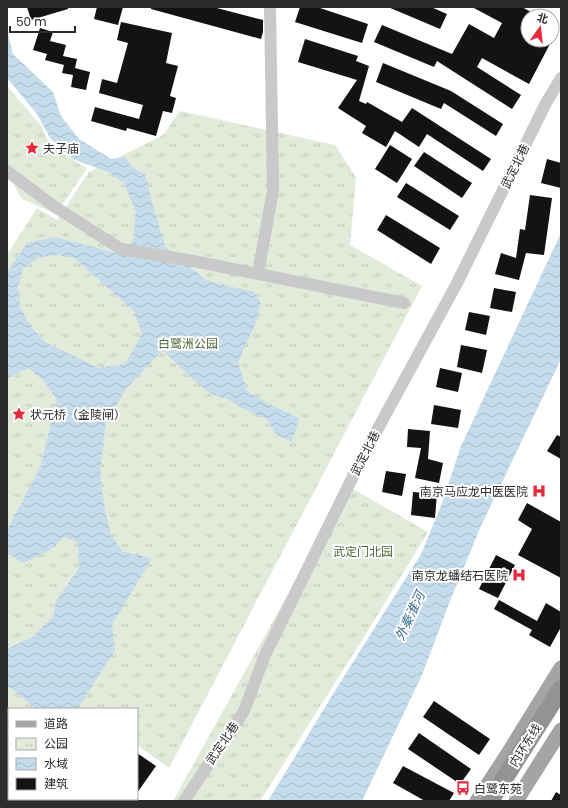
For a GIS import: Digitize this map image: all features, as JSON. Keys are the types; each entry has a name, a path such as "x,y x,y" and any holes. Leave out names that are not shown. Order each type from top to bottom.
{"highway":[{"name":"内环东线","path":"490,801 561,689"},
{"name":"内环东线","path":"503,801 561,708"}],"main road":[{"path":"477,801 561,668"},
{"path":"516,801 561,730"}],"street":[{"path":"258,274 273,190 270,7"},
{"name":"武定北巷","path":"184,801 244,711 265,655 363,456 456,285 546,104 561,78"},
{"path":"7,171 55,207 121,249 188,260 404,302"}],"green space":[{"name":"夫子庙","path":"7,86 42,127 47,139 66,156 87,168 56,214 22,199 12,182 7,178"},
{"name":"白鹭洲公园","path":"180,111 335,145 356,177 350,245 422,286 169,768 138,746 138,708 8,708 8,800 35,800 7,801 7,255 37,208 57,220 89,172 163,135"},
{"name":"武定门北园","path":"348,486 428,532 364,637 260,801 173,801"}],"water":[{"path":"7,30 13,54 53,92 61,116 79,139 111,159 125,157 132,167 145,174 165,246 207,281 254,292 261,303 257,320 238,362 247,391 269,404 299,418 292,442 276,434 268,420 240,407 229,400 210,393 188,375 163,350 126,389 106,422 100,470 104,505 111,535 123,552 152,558 112,625 115,650 83,701 77,708 36,708 7,687 7,649 32,637 53,617 56,601 79,568 78,542 64,537 50,550 23,563 7,553 7,530 40,468 57,400 42,379 28,368 7,379 7,273 27,243 55,237 120,254 133,242 136,212 124,183 109,172 72,159 50,138 37,114 7,78","holes":["58,255 74,258 134,311 142,334 125,364 99,368 45,342 31,327 20,307 18,287 23,268 39,257"]},
{"name":"外秦淮河","path":"561,233 561,359 481,526 450,601 422,675 362,801 268,801 421,554 441,506 461,446"}],"building":[{"path":"27,7 68,7 68,9 31,20"},
{"path":"97,7 123,7 118,25 94,19"},
{"path":"151,7 213,7 263,20 263,32 261,39 151,9"},
{"path":"300,7 317,7 368,24 362,43 295,22"},
{"path":"388,7 431,7 447,14 440,29"},
{"path":"472,7 522,7 524,8 520,8 520,48 548,48 529,84 482,58 477,67 521,95 512,109 437,61 434,67 374,42 382,25 452,54 469,24 494,38 502,23"},
{"path":"121,22 172,33 166,63 178,66 170,96 176,98 172,113 163,111 156,136 127,128 126,131 91,121 95,107 139,119 143,105 99,93 102,79 117,83 128,43 117,40"},
{"path":"40,28 53,32 50,41 66,45 63,56 77,59 75,68 90,72 86,90 71,87 73,75 62,73 64,65 45,60 47,54 33,50"},
{"path":"305,39 358,56 356,61 369,66 359,101 366,104 367,102 402,122 412,108 491,159 483,171 427,134 419,147 395,131 386,147 362,133 366,126 338,108 357,80 298,62"},
{"path":"383,63 451,91 503,124 496,136 444,103 441,109 376,82"},
{"path":"390,145 412,159 397,183 375,169"},
{"path":"424,152 472,183 462,198 414,166"},
{"path":"547,159 561,163 561,188 541,183"},
{"path":"406,183 459,216 450,230 397,197"},
{"path":"530,195 552,198 544,255 526,253 519,280 495,274 501,253 516,258 520,229 525,230"},
{"path":"386,215 440,248 431,264 377,230"},
{"path":"494,288 516,292 512,312 490,308"},
{"path":"469,312 490,316 486,335 465,330"},
{"path":"461,345 487,350 482,373 457,367"},
{"path":"440,368 462,373 458,392 436,387"},
{"path":"434,405 461,410 458,428 431,424"},
{"path":"408,429 430,431 428,459 443,463 439,483 415,478 421,448 407,447"},
{"path":"557,435 561,437 561,459 547,451"},
{"path":"386,471 406,474 402,496 382,492"},
{"path":"413,492 437,494 435,518 411,515"},
{"path":"527,503 561,522 561,578 518,555 532,529 518,520"},
{"path":"496,555 515,565 498,598 479,589"},
{"path":"499,600 537,621 546,603 561,612 561,627 550,647 529,635 532,630 494,609"},
{"path":"434,701 490,739 479,755 423,717"},
{"path":"419,733 471,769 460,784 408,749"},
{"path":"138,754 156,766 138,792"},
{"path":"403,766 454,793 449,801 425,801 393,783"},
{"path":"556,792 561,795 561,801 551,801"}],"place":[{"name":"夫子庙","path":"32,148"},
{"name":"状元桥（金陵闸）","path":"19,414"},
{"name":"南京马应龙中医医院","path":"539,491"},
{"name":"南京龙蟠结石医院","path":"519,575"},
{"name":"白鹭东苑","path":"463,788"}]}
